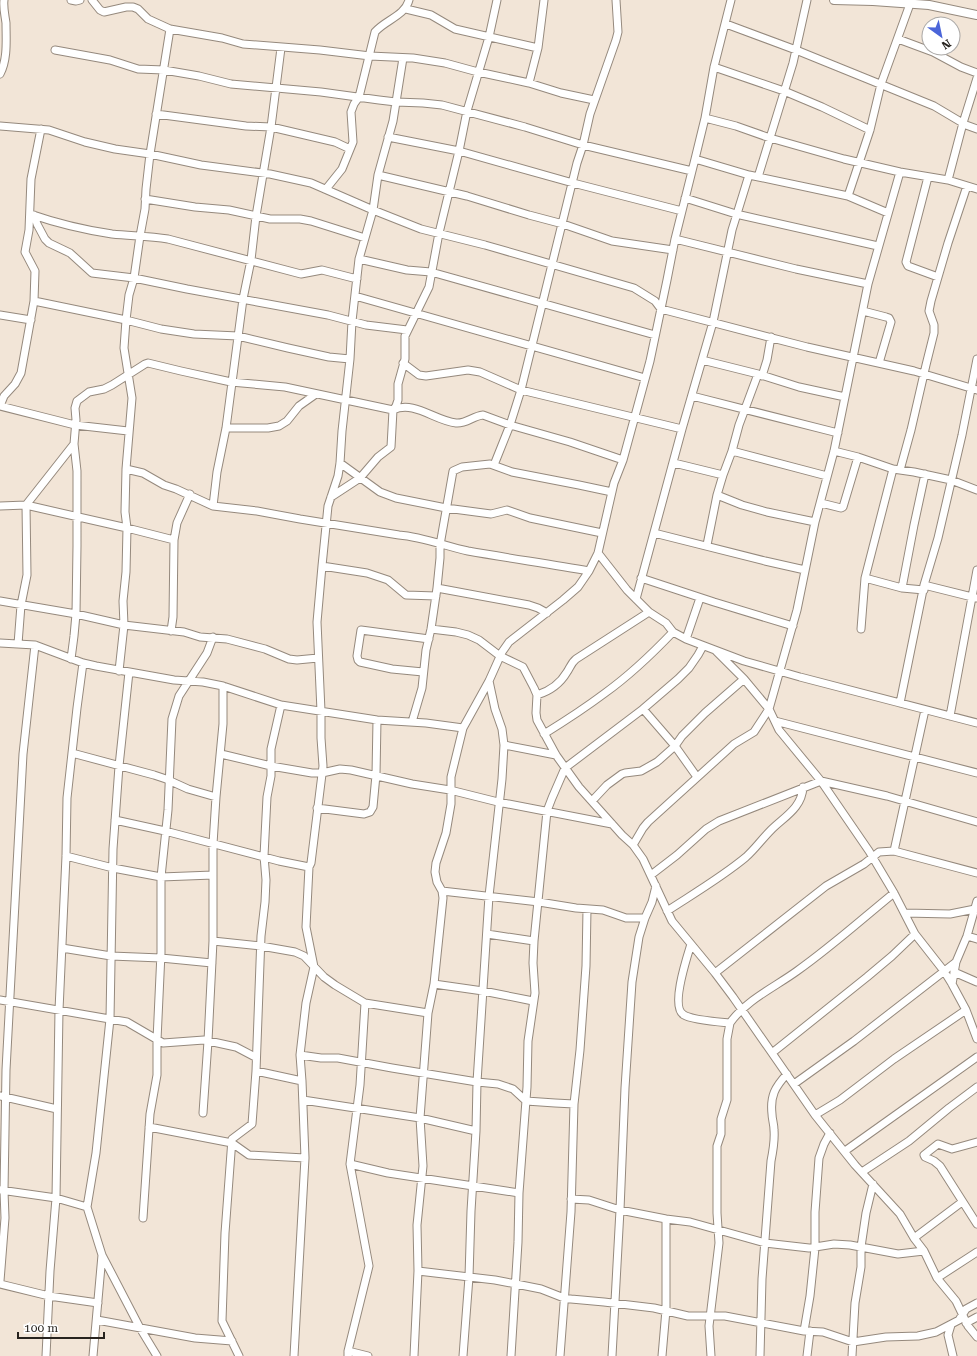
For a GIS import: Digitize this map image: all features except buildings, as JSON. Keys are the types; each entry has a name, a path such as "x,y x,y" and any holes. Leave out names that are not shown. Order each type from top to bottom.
{"street":[{"path":"0,74 5,61 6,31 4,0"},
{"path":"71,0 80,0"},
{"path":"92,0 100,10 104,12 133,7 138,9 148,19 170,30 222,38 244,44 445,63 594,100"},
{"path":"326,189 342,169 353,142 351,112 359,97 374,37 379,27 406,9 409,0"},
{"path":"331,497 360,478 378,457 391,447 393,410 398,400 398,384 405,352 405,336 429,287 439,233 467,111 489,37 497,0"},
{"path":"529,83 538,48 544,0"},
{"path":"494,465 510,425 521,390 590,114 618,32 616,0"},
{"path":"414,1356 418,1271 417,1225 423,1166 420,1118 428,1013 434,984 443,904 442,890 437,882 435,872 436,863 446,832 451,804 450,790 452,771 462,728 509,642 563,600 578,586 589,571 598,553 612,492 618,470 623,460 645,378 675,239 696,159 714,67 731,0"},
{"path":"758,177 796,50 807,0"},
{"path":"834,0 910,4 930,3 977,15"},
{"path":"848,196 870,130 880,84 910,4"},
{"path":"406,9 431,15 455,29 538,48"},
{"path":"726,24 796,50 934,106 963,123 977,129"},
{"path":"119,671 124,626 127,528 125,512 126,469 128,431 132,398 124,348 126,320 129,295 134,278 145,209 150,154 170,30"},
{"path":"898,39 933,52 961,67 977,73"},
{"path":"213,506 217,472 226,428 243,299 251,260 262,173 271,127 281,48"},
{"path":"55,50 110,60 138,69 164,70 199,76 230,84 321,92 396,102 423,103 467,111 583,145 692,171"},
{"path":"294,1356 305,1158 300,1055 306,1003 314,967 306,928 309,867 312,857 322,773 318,622 322,566 328,506 338,476 340,463 350,359 352,321 359,259 370,224 378,175 396,102 403,58"},
{"path":"714,67 784,91 822,106 870,130"},
{"path":"948,180 977,78"},
{"path":"156,114 246,126 271,127 335,142 350,149"},
{"path":"705,118 860,163 900,172 948,180 977,189"},
{"path":"0,126 54,131 85,142 115,149 150,154 201,165 295,178 326,189 421,229 634,288 655,301 661,309 879,363 974,389"},
{"path":"41,129 31,178 32,214 26,252 35,271 34,301 20,373 15,384 4,396 0,406 75,425 128,431"},
{"path":"388,137 459,151 573,183 682,211"},
{"path":"696,159 749,175 848,196 888,213"},
{"path":"633,845 648,822 741,739 754,732 769,709 779,670 793,626 815,522 834,451 868,284 900,172"},
{"path":"378,175 467,196 612,240 673,250"},
{"path":"636,599 682,429 713,322 736,214 749,175"},
{"path":"928,177 906,262 908,266 938,277"},
{"path":"861,629 865,578 896,469 911,430 934,333 934,325 929,311 938,277 967,186"},
{"path":"685,198 736,214 878,246"},
{"path":"145,199 229,210 270,219 311,221 365,238"},
{"path":"32,214 112,234 168,239 212,252 251,260 301,274 322,270 357,279"},
{"path":"32,214 44,239 70,253 92,273 134,278 328,314 366,325 407,330"},
{"path":"675,239 796,269 868,284"},
{"path":"359,259 407,270 432,272 654,335"},
{"path":"355,296 645,378"},
{"path":"34,301 126,320 161,329 194,334 238,336 329,357 350,359"},
{"path":"863,311 889,318 891,322 879,363"},
{"path":"0,315 31,320"},
{"path":"707,545 723,475 745,410 767,360 771,337"},
{"path":"900,703 924,587 938,538 974,389 977,359"},
{"path":"702,360 799,387 845,397"},
{"path":"71,658 76,614 77,471 74,444 75,408 77,401 89,392 104,389 148,363 231,382 285,387 393,410 399,407 410,408 422,411 444,421 458,424 478,416 483,416 570,442 623,460"},
{"path":"403,363 419,375 426,376 468,370 480,372 521,390 682,429"},
{"path":"226,428 268,428 279,426 287,421 299,406 316,394"},
{"path":"692,396 838,433"},
{"path":"18,644 21,605 27,575 26,505 74,444"},
{"path":"732,451 827,476"},
{"path":"834,451 896,469 951,480 977,490"},
{"path":"821,502 841,508 844,506 858,457"},
{"path":"674,462 723,475"},
{"path":"340,463 380,492 396,498 446,508 491,514 507,510 530,518 602,533"},
{"path":"412,722 422,688 423,672 436,596 440,545 453,471 462,466 485,464 494,465 512,472 579,484 612,492"},
{"path":"126,469 143,473 164,485 190,494 213,506 257,511 327,524 414,537 440,545 589,571"},
{"path":"902,588 925,474"},
{"path":"171,631 173,617 174,540 179,518 190,494"},
{"path":"718,495 742,505 815,522"},
{"path":"0,506 26,505 174,540"},
{"path":"654,533 805,570"},
{"path":"598,553 613,573 649,612 666,623 673,632 686,639 744,661 800,677 977,722"},
{"path":"322,566 367,573 388,580 406,595 436,596"},
{"path":"950,716 975,597 977,570"},
{"path":"641,578 700,598 793,626"},
{"path":"865,578 902,588 924,587 975,597"},
{"path":"437,588 529,605 546,613"},
{"path":"686,639 700,598"},
{"path":"0,602 76,614 124,626 171,631 200,637 227,639 246,643 289,659 297,660 318,658"},
{"path":"537,695 547,692 555,687 576,659 649,612"},
{"path":"431,629 468,635 480,640 500,656 523,667 537,695 537,720 556,755 579,787 633,845 643,858 672,922 715,973 742,1009 815,1115 862,1172 896,1209 924,1251 937,1278 956,1302 966,1323 977,1337"},
{"path":"423,672 392,669 360,662 357,656 361,630 429,640"},
{"path":"544,734 617,684 644,661 673,632"},
{"path":"143,1218 150,1114 157,1075 161,958 161,877 168,810 172,719 179,696 207,653 213,637"},
{"path":"0,643 34,645 83,663 119,671 223,686 281,705 377,720 426,723 462,728"},
{"path":"34,645 23,754 11,1002 3,1097 2,1190 5,1218 0,1282 49,1296 98,1303"},
{"path":"511,1356 516,1284 519,1193 526,1101 528,1041 535,986 534,941 548,811 565,768 678,680 698,656 703,646"},
{"path":"716,651 744,679 769,709 778,730 821,781 872,856 894,893 915,934 944,971 952,984 966,1010 977,1039"},
{"path":"46,1356 56,1198 59,1010 67,798 76,708 83,663"},
{"path":"129,672 119,766 113,849 114,868 110,1019 96,1153 87,1207 102,1255 140,1328 157,1356"},
{"path":"592,801 607,785 622,774 638,772 657,762 675,746 682,736 705,713 744,679"},
{"path":"463,1356 469,1277 470,1211 476,1132 477,1082 486,934 504,745 502,729 495,709 489,681"},
{"path":"203,1113 213,941 213,844 223,724 223,686"},
{"path":"239,1356 222,1321 225,1233 232,1139 252,1124 256,1070 255,1057 261,946 266,880 264,856 271,776 271,749 281,705"},
{"path":"643,708 675,746 697,778"},
{"path":"894,851 925,710"},
{"path":"317,808 364,814 370,812 373,807 376,775 377,720"},
{"path":"775,721 977,773"},
{"path":"504,745 556,755"},
{"path":"72,753 142,771 169,780 188,789 216,797"},
{"path":"221,754 270,766 312,774 340,769 376,775 412,784 450,790 498,802 612,824"},
{"path":"651,875 677,855 706,829 713,825 803,787 821,781 887,796 977,822"},
{"path":"667,911 732,868 755,849 770,831 794,809 803,794 803,787"},
{"path":"116,820 165,830 279,861 309,867"},
{"path":"715,973 826,886 864,864 872,856 879,852 894,851 977,873"},
{"path":"66,856 114,868 161,877 213,875"},
{"path":"612,1356 625,1088 632,982 639,937 652,902 656,886"},
{"path":"442,890 576,908 603,910 626,918 645,918"},
{"path":"711,1356 709,1340 710,1316 719,1243 717,1229 717,1146 721,1134 720,1119 727,1100 728,1039 730,1023 742,1009 837,942 894,893"},
{"path":"905,913 950,914 976,905"},
{"path":"952,984 956,962 967,936 976,905"},
{"path":"560,1356 564,1321 564,1298 574,1146 574,1104 580,1050 586,966 587,909"},
{"path":"486,934 534,941"},
{"path":"772,1053 867,978 915,934"},
{"path":"967,936 977,939"},
{"path":"213,941 261,946 295,952 304,956 314,967 335,985 365,1004 428,1013"},
{"path":"691,944 682,975 679,997 680,1012 684,1015 704,1020 730,1023"},
{"path":"62,948 111,956 161,958 212,963"},
{"path":"794,1084 854,1041 956,962"},
{"path":"954,972 977,982"},
{"path":"434,984 483,991 533,1001"},
{"path":"0,1000 127,1022 163,1043 204,1040 236,1047 255,1057"},
{"path":"365,1004 358,1108 350,1164 369,1266 348,1353 368,1356"},
{"path":"815,1115 840,1100 894,1059 966,1010"},
{"path":"300,1055 321,1058 338,1058 477,1082 505,1085 513,1089 526,1101 574,1104"},
{"path":"845,1151 977,1057"},
{"path":"256,1070 302,1081"},
{"path":"760,1356 762,1279 771,1161 774,1143 771,1105 775,1089 787,1074"},
{"path":"862,1172 909,1141 977,1087"},
{"path":"3,1097 57,1109"},
{"path":"303,1100 420,1118 476,1132"},
{"path":"149,1127 232,1143 249,1155 305,1158"},
{"path":"807,1356 807,1331 815,1248 815,1201 819,1158 830,1133"},
{"path":"977,1142 952,1149 938,1144 924,1155 924,1157 934,1161 940,1166 962,1202 974,1214 977,1224"},
{"path":"350,1164 388,1173 519,1193"},
{"path":"852,1356 856,1292 861,1267 861,1247 866,1213 873,1184"},
{"path":"2,1190 56,1198 87,1207"},
{"path":"571,1199 588,1200 620,1210 690,1222 765,1243 815,1248 834,1244 850,1245 898,1254 924,1251"},
{"path":"914,1238 962,1202"},
{"path":"662,1356 666,1310 666,1219"},
{"path":"937,1278 977,1252"},
{"path":"93,1356 102,1255"},
{"path":"418,1271 516,1284 541,1289 564,1298 666,1310 688,1316 724,1316 807,1331 823,1332 853,1342 886,1336 923,1335 936,1332 959,1320 966,1309 977,1303"},
{"path":"966,1323 977,1317"},
{"path":"97,1320 195,1338 232,1340"},
{"path":"951,1325 948,1335 953,1356"}]}
